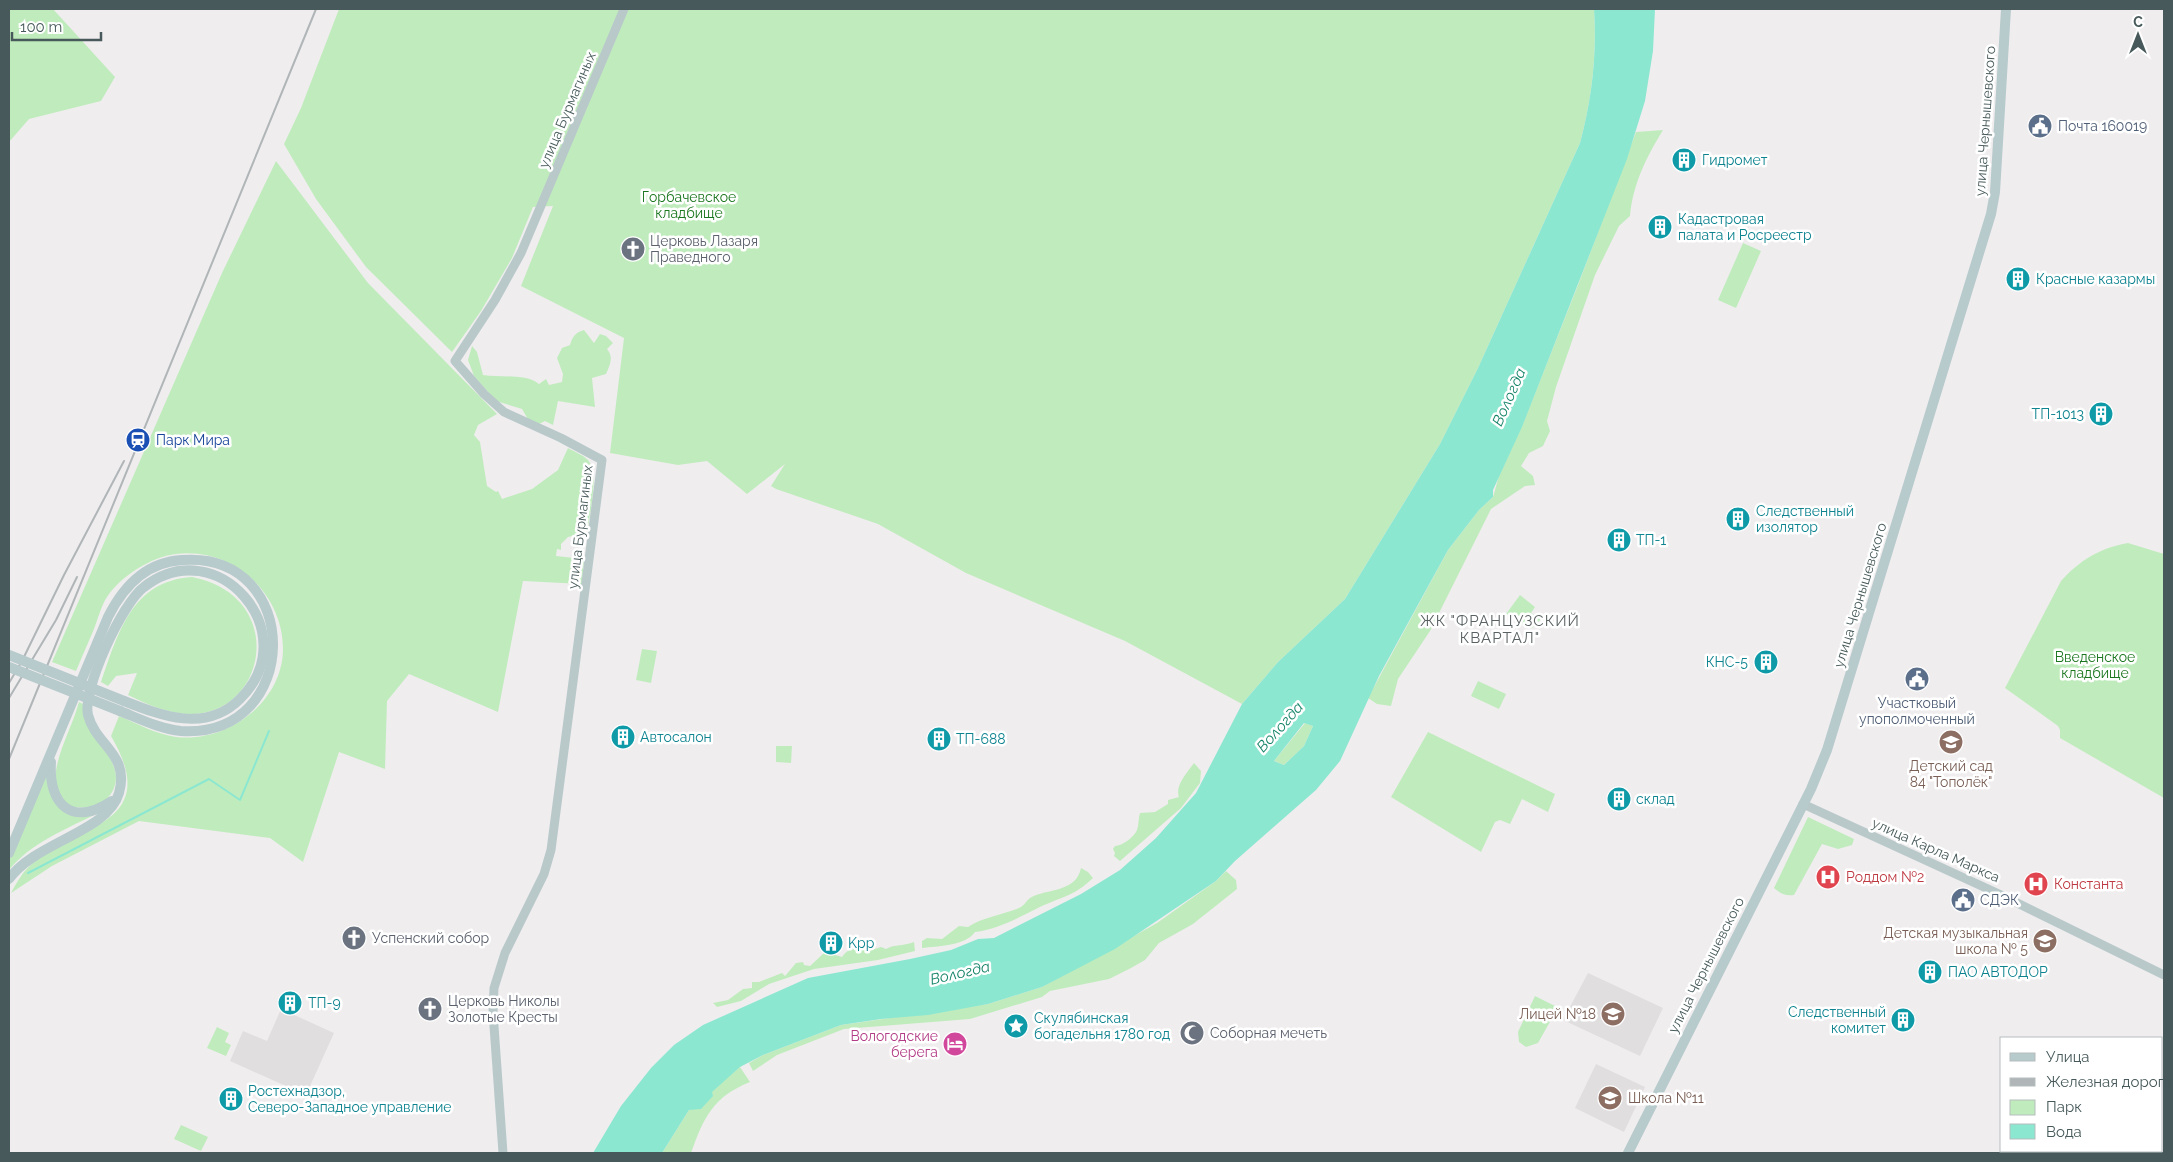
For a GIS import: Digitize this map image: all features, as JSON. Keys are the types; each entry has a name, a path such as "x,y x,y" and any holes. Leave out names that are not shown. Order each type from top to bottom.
{"main road":[{"name":"улица Чернышевского","path":"1628,1153 1803,804 1827,750 1991,214 1996,192 2006,9"},
{"path":"9,667 120,711 165,728 197,731 222,724 250,705 267,680 275,647 273,627 268,612 249,584 230,570 196,560 173,561 144,572 132,581 118,598 108,617 52,754 9,852"},
{"path":"9,655 124,701 165,716 191,720 211,716 238,701 254,681 263,654 262,628 250,602 227,581 206,573 187,571 156,579 142,588 129,602 116,626 94,678 87,706 92,725 119,765 121,784 117,798 102,818 32,856 9,879"},
{"path":"52,754 51,787 62,804 77,811 90,812 117,798"}],"street":[{"name":"улица Бурмагиных","path":"504,1153 493,1012 494,988 505,953 544,874 551,850 602,460 561,438 504,412 484,394 455,361 495,300 521,253 624,9"},
{"name":"улица Карла Маркса","path":"1803,804 1994,891 2164,975"}],"shaded area":[{"name":"Лицей №18","path":"1588,973 1663,1008 1640,1056 1563,1020"},
{"path":"281,1009 334,1033 306,1095 230,1061 243,1031 267,1041"},
{"name":"Школа №11","path":"1596,1064 1645,1087 1624,1132 1575,1108"}],"green space":[{"path":"9,9 53,9 115,77 101,101 29,119 9,142"},
{"name":"Горбачевское кладбище","path":"339,9 1594,9 1595,43 1588,110 1580,143 1478,368 1440,444 1345,599 1278,662 1242,704 1125,641 966,573 878,524 776,489 771,486 785,464 747,494 707,461 678,465 610,453 624,338 521,286 553,206 533,207 512,258 481,311 452,352 366,267 316,199 284,144 301,108"},
{"path":"1663,130 1637,182 1630,216 1619,226 1595,275 1556,387 1547,421 1550,431 1543,446 1529,453 1521,466 1533,476 1535,485 1525,486 1491,509 1430,631 1398,679 1391,706 1377,704 1368,698 1448,550 1479,510 1493,497 1499,476 1522,426 1636,132"},
{"path":"276,161 368,283 497,414 478,425 474,435 480,442 487,486 496,492 498,491 502,499 532,489 558,470 568,448 588,460 593,475 593,485 587,533 568,537 561,544 561,550 557,549 556,556 584,559 582,584 523,581 498,712 409,674 387,701 385,769 339,752 303,862 270,838 139,821 52,866 11,893 29,866 110,817 122,804 127,787 124,765 111,736 119,716 169,736 195,737 214,734 248,716 272,688 280,670 283,651 281,630 275,611 265,593 251,578 235,567 217,558 197,554 166,556 147,563 128,575 113,589 101,608 76,671 52,662 222,273"},
{"path":"1743,243 1761,251 1736,308 1718,300"},
{"path":"584,330 594,343 600,334 606,336 613,343 607,349 611,358 610,364 606,374 592,378 595,407 558,401 553,425 545,421 539,424 529,421 522,409 496,401 474,376 468,360 472,346 477,352 483,375 527,378 539,384 546,379 549,385 562,382 563,374 557,358 562,348 570,345 575,335"},
{"name":"Введенское кладбище","path":"2128,543 2164,554 2164,798 2060,738 2058,726 2005,688 2061,581 2091,556 2108,548"},
{"path":"192,577 223,589 244,607 255,630 256,654 249,678 235,697 214,710 186,714 156,707 128,695 137,673 116,676 108,686 101,682 121,629 141,599 154,588 171,581"},
{"path":"1520,595 1535,607 1531,613 1541,619 1532,628 1506,614"},
{"path":"642,649 657,651 651,683 636,680"},
{"path":"1478,681 1506,694 1499,709 1471,696"},
{"path":"79,702 83,704 89,725 111,761 116,779 113,791 105,800 85,808 74,807 65,803 58,796 55,786 57,764"},
{"path":"1305,723 1313,726 1304,746 1284,765 1274,761"},
{"path":"1428,732 1555,794 1548,812 1522,799 1510,824 1500,820 1495,822 1481,852 1391,797"},
{"path":"776,746 792,746 791,763 776,762"},
{"path":"1194,763 1201,771 1200,783 1181,808 1120,861 1114,856 1113,849 1115,846 1124,843 1135,833 1138,828 1140,813 1155,812 1168,804 1168,800 1179,797 1180,784"},
{"path":"48,770 55,800 96,814 60,832 27,852 9,870 9,861"},
{"path":"1808,817 1854,839 1852,845 1838,849 1822,844 1794,895 1783,894 1774,888"},
{"path":"1081,868 1093,878 1072,893 1006,923 991,929 975,932 971,937 958,943 922,948 922,941 927,938 942,939 959,926 968,927 986,918 1019,908 1030,898 1037,895 1067,886 1078,876"},
{"path":"1226,871 1236,880 1237,889 1193,924 1159,943 1145,960 1109,979 1050,991 1042,997 970,1019 844,1029 777,1055 753,1071 749,1063 763,1055 841,1025 988,1004 1042,987 1157,923 1216,881"},
{"path":"914,942 915,951 878,960 814,969 769,984 741,1001 717,1007 713,1003 728,1000 743,989 752,988 752,982 759,982 782,973 785,976 796,963 803,962 804,965 810,966 825,952 842,957 854,948 868,951"},
{"path":"1535,996 1555,1006 1553,1009 1556,1011 1538,1043 1526,1047 1519,1042 1518,1032"},
{"path":"217,1027 229,1033 225,1042 231,1045 226,1056 207,1048"},
{"path":"740,1067 750,1082 727,1094 718,1102 700,1129 691,1153 662,1153 689,1110"},
{"path":"181,1125 208,1137 201,1151 174,1139"}],"water":[{"name":"Вологда","path":"1594,9 1655,9 1653,51 1645,101 1627,159 1522,427 1493,490 1493,497 1479,510 1448,550 1379,676 1340,761 1316,790 1235,861 1216,881 1115,949 1042,987 988,1004 928,1015 841,1025 763,1055 740,1067 712,1092 713,1096 701,1109 689,1110 662,1153 593,1153 621,1106 651,1068 674,1045 703,1025 808,978 910,959 951,950 978,939 994,938 1081,894 1120,870 1156,838 1196,793 1242,704 1278,662 1345,599 1440,444 1478,368 1580,143 1588,110 1593,76 1595,43","holes":["1304,723 1313,726 1304,746 1284,765 1274,761"]}],"waterway":[{"path":"28,873 209,779 240,800 269,731"}],"railway":[{"path":"9,759 316,9"},
{"path":"9,683 124,461"},
{"path":"9,698 56,620 77,577"}],"place":[{"name":"Почта 160019","path":"2040,126"},
{"name":"Гидромет","path":"1684,160"},
{"name":"Кадастровая палата и Росреестр","path":"1660,227"},
{"name":"Церковь Лазаря Праведного","path":"633,249"},
{"name":"Красные казармы","path":"2018,279"},
{"name":"ТП-1013","path":"2101,414"},
{"name":"Парк Мира","path":"138,440"},
{"name":"Следственный изолятор","path":"1738,519"},
{"name":"ТП-1","path":"1619,540"},
{"name":"КНС-5","path":"1766,662"},
{"name":"Участковый упополмоченный","path":"1917,679"},
{"name":"Автосалон","path":"623,737"},
{"name":"ТП-688","path":"939,739"},
{"name":"Детский сад 84 \"Тополёк\"","path":"1951,742"},
{"name":"склад","path":"1619,799"},
{"name":"Роддом №2","path":"1828,877"},
{"name":"Константа","path":"2036,884"},
{"name":"СДЭК","path":"1963,900"},
{"name":"Успенский собор","path":"354,938"},
{"name":"Детская музыкальная школа № 5","path":"2045,941"},
{"name":"Kpp","path":"831,943"},
{"name":"ПАО АВТОДОР","path":"1930,972"},
{"name":"ТП-9","path":"290,1003"},
{"name":"Церковь Николы Золотые Кресты","path":"430,1009"},
{"name":"Лицей №18","path":"1613,1014"},
{"name":"Следственный комитет","path":"1903,1020"},
{"name":"Скулябинская богадельня 1780 год","path":"1016,1026"},
{"name":"Соборная мечеть","path":"1192,1033"},
{"name":"Вологодские берега","path":"955,1044"},
{"name":"Школа №11","path":"1610,1098"},
{"name":"Ростехнадзор, Северо-Западное управление","path":"231,1099"}],"district":[{"name":"ЖК \"ФРАНЦУЗСКИЙ КВАРТАЛ\"","path":"1500,630"}]}
